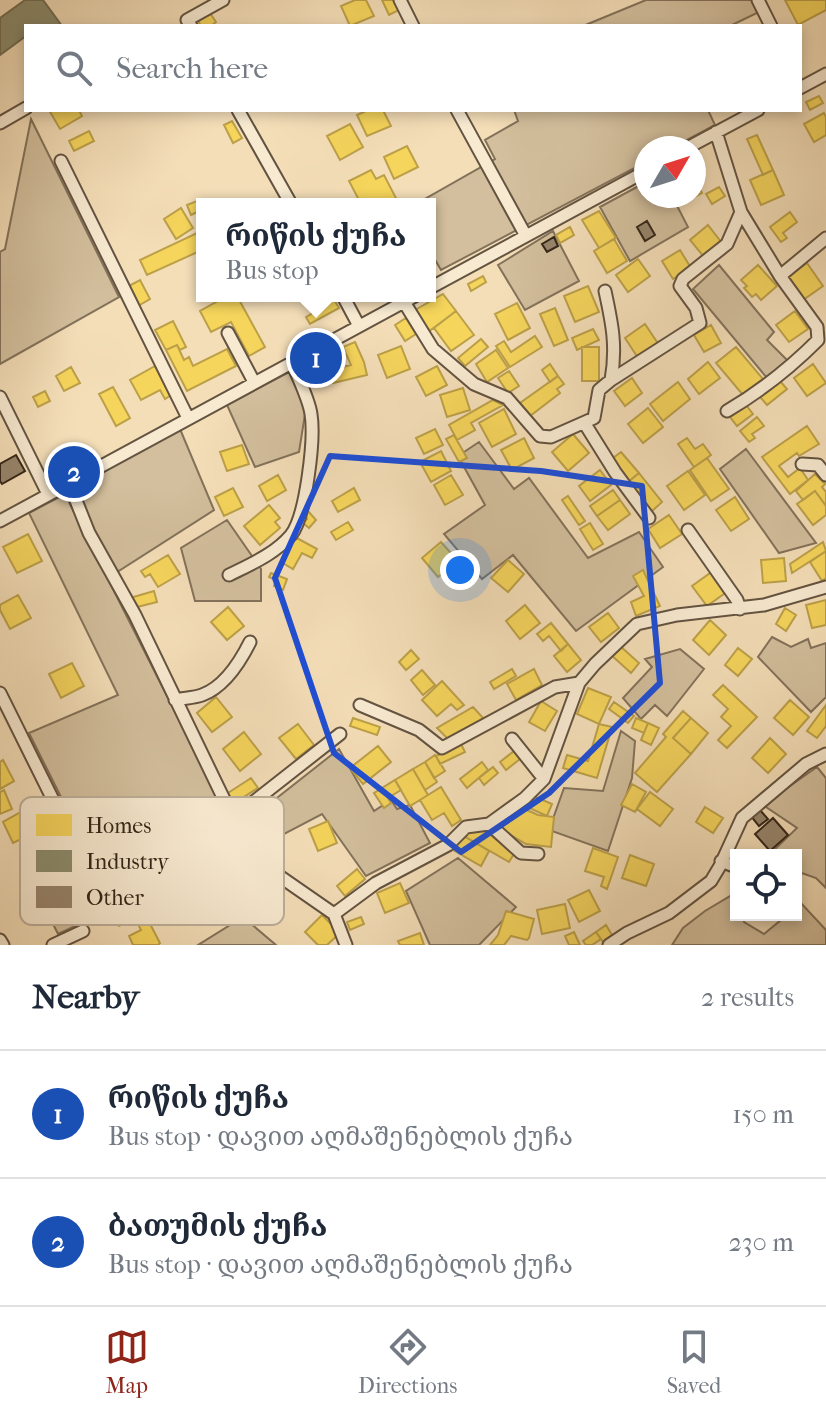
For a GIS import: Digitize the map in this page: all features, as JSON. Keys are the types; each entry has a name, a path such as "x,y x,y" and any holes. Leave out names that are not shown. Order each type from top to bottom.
{"street":[{"path":"189,23 223,0"},
{"path":"400,0 412,24"},
{"path":"758,0 770,24"},
{"path":"802,85 826,74"},
{"path":"0,123 24,109"},
{"path":"239,112 288,198"},
{"path":"458,112 526,236"},
{"path":"706,138 754,112"},
{"path":"716,132 741,212 780,276 817,327 818,340 755,395 727,411"},
{"path":"61,161 188,418"},
{"path":"436,285 634,178"},
{"path":"411,302 433,349 474,384 507,398 540,436 551,437 594,418 599,390 700,323 696,308 680,286 683,279 727,244 741,212"},
{"path":"780,276 826,238"},
{"path":"605,291 614,330 615,357 611,380"},
{"path":"346,302 359,326"},
{"path":"0,521 404,302"},
{"path":"228,333 254,382"},
{"path":"229,575 267,556 297,527 310,453 311,414 292,362"},
{"path":"0,397 48,494"},
{"path":"585,424 649,518"},
{"path":"802,464 818,465 826,475"},
{"path":"69,483 89,533 135,615 223,797"},
{"path":"688,530 737,600 740,609"},
{"path":"334,914 376,883 448,845 466,827 489,824 525,798 544,779 579,683 637,624 677,615 764,605 826,587"},
{"path":"175,700 202,695 217,686 242,657 250,642"},
{"path":"360,705 419,730 442,748 555,687 579,683"},
{"path":"0,693 52,797"},
{"path":"260,797 340,734"},
{"path":"512,739 544,779"},
{"path":"609,945 694,896 711,881 742,818 806,764 826,754"},
{"path":"489,824 521,853 538,854"},
{"path":"721,861 730,865"},
{"path":"284,879 334,914 346,945"},
{"path":"53,945 83,931"},
{"path":"0,940 3,945"}],"highlighted area":[{"path":"330,456 541,471 642,486 660,683 549,793 461,852 334,753 275,578"}],"shaded area":[{"path":"646,0 753,0 759,12 734,24 588,24"},
{"path":"515,112 709,112 715,125 694,136 634,136 634,168 441,270 436,261 436,198 427,198 495,159 485,140 518,121"},
{"path":"31,119 119,297 0,364 0,252 5,249"},
{"path":"634,189 634,208 678,208 688,227 630,261 600,207"},
{"path":"553,231 579,281 525,310 498,265"},
{"path":"719,265 774,332 767,340 788,361 767,378 693,289"},
{"path":"289,372 306,408 299,452 255,467 227,405"},
{"path":"180,429 214,510 114,574 75,487"},
{"path":"479,442 514,489 529,478 588,558 639,532 663,567 576,631 513,555 482,579 444,534 485,505 458,456"},
{"path":"746,449 816,543 779,553 720,469"},
{"path":"65,494 218,797 61,797 29,733 118,695 29,513"},
{"path":"227,520 261,569 261,601 195,601 181,548"},
{"path":"772,637 791,647 808,639 811,648 826,643 826,697 811,712 758,657"},
{"path":"680,649 704,669 667,716 655,705 641,719 623,698 652,667 645,659"},
{"path":"621,731 635,741 632,778 608,851 549,830 564,788 603,791"},
{"path":"339,749 374,811 391,800 397,809 410,805 430,843 366,876 322,814 284,834 284,797 278,797"},
{"path":"817,767 826,778 826,888 816,878 802,873 802,849 775,849 797,828 763,805"},
{"path":"458,858 516,907 479,945 430,945 406,891"},
{"path":"730,896 730,921 744,921 764,934 780,921 802,921 802,904 826,930 826,945 672,945 683,928"},
{"path":"54,925 77,925 58,934"},
{"path":"230,925 252,925 276,945 198,945"}],"building: Homes":[{"path":"355,0 366,0 374,16 349,24 341,6"},
{"path":"382,0 397,0 401,9 389,15"},
{"path":"785,0 826,0 826,10 797,24"},
{"path":"210,13 216,22 200,24 198,21"},
{"path":"819,96 823,103 810,110 806,102"},
{"path":"50,112 80,112 82,116 60,129"},
{"path":"384,112 391,126 367,136 357,115"},
{"path":"824,113 826,135 814,142 804,124"},
{"path":"232,121 242,138 233,143 224,125"},
{"path":"350,124 363,147 340,160 327,136"},
{"path":"89,131 94,141 74,151 69,141"},
{"path":"757,135 773,170 763,175 747,139"},
{"path":"407,146 418,167 394,179 384,157"},
{"path":"371,170 376,179 384,175 396,198 358,198 349,181"},
{"path":"773,170 784,195 761,205 750,180"},
{"path":"719,187 725,196 712,204 706,194"},
{"path":"196,201 196,212 191,215 187,205"},
{"path":"181,208 193,228 176,239 164,219"},
{"path":"599,211 616,238 599,248 582,220"},
{"path":"790,212 797,222 783,233 787,238 781,242 770,227"},
{"path":"708,225 722,243 704,257 690,240"},
{"path":"570,227 574,235 560,243 556,235"},
{"path":"196,233 196,253 147,275 140,260"},
{"path":"614,239 627,261 607,273 594,251"},
{"path":"680,250 691,268 673,279 662,261"},
{"path":"638,259 650,276 628,292 616,275"},
{"path":"807,263 823,286 803,300 787,278"},
{"path":"758,265 777,286 761,300 756,294 752,297 741,280"},
{"path":"483,276 486,282 471,291 468,284"},
{"path":"140,280 150,299 138,306 127,287"},
{"path":"588,286 599,312 575,322 564,296"},
{"path":"443,294 456,311 428,332 415,310 429,302 436,302 436,298"},
{"path":"216,302 240,302 265,347 249,356 231,322 211,332 200,311"},
{"path":"314,302 336,302 339,308 310,324 306,317 318,310"},
{"path":"517,303 530,328 508,340 495,314"},
{"path":"555,308 568,340 554,346 540,314"},
{"path":"456,311 474,335 451,351 434,328"},
{"path":"795,311 808,329 789,342 776,325"},
{"path":"406,318 416,334 405,341 395,325"},
{"path":"173,321 186,347 180,350 177,345 166,350 155,330"},
{"path":"645,324 659,345 638,358 625,338"},
{"path":"711,325 721,343 704,352 694,335"},
{"path":"593,329 599,340 577,350 572,338"},
{"path":"535,336 542,347 510,367 496,346 504,341 511,352"},
{"path":"481,339 488,347 465,366 458,358"},
{"path":"355,342 367,375 333,383 330,370 351,365 343,347"},
{"path":"177,345 184,360 189,357 193,366 227,349 236,366 187,391 166,350"},
{"path":"401,346 410,369 387,378 378,355"},
{"path":"582,347 599,347 599,381 582,381"},
{"path":"736,347 763,379 743,395 716,363"},
{"path":"496,350 508,368 487,382 476,364"},
{"path":"708,362 720,378 699,394 688,379"},
{"path":"550,364 558,376 550,382 542,370"},
{"path":"813,364 826,383 807,396 794,378"},
{"path":"155,366 171,395 165,399 160,390 141,400 130,380"},
{"path":"437,366 447,385 426,396 416,377"},
{"path":"71,367 80,383 64,391 56,376"},
{"path":"509,371 519,386 508,393 498,378"},
{"path":"558,376 564,384 557,389 560,393 530,416 520,403"},
{"path":"632,378 642,393 625,406 614,391"},
{"path":"780,381 787,389 767,405 760,397"},
{"path":"678,382 690,399 663,421 650,404"},
{"path":"113,387 130,418 116,426 99,394"},
{"path":"463,388 470,410 447,417 440,395"},
{"path":"45,391 50,401 38,407 33,397"},
{"path":"493,400 503,405 471,423 475,430 457,440 449,425"},
{"path":"746,405 753,414 737,426 730,417"},
{"path":"648,408 663,427 643,443 628,424"},
{"path":"504,409 516,434 492,447 479,423"},
{"path":"757,417 764,426 752,434 755,438 749,442 740,431"},
{"path":"807,426 819,444 799,456 797,453 779,466 788,477 800,468 808,480 790,494 762,457"},
{"path":"435,429 443,445 424,454 416,438"},
{"path":"573,434 589,453 568,471 552,452"},
{"path":"454,435 467,458 459,462 446,439"},
{"path":"524,438 534,458 512,470 501,450"},
{"path":"687,438 695,449 703,444 711,455 694,467 678,444"},
{"path":"242,445 249,464 227,471 220,452"},
{"path":"441,451 451,471 431,482 420,462"},
{"path":"621,452 639,473 627,483 609,461"},
{"path":"707,458 729,489 711,501 690,470"},
{"path":"600,470 611,485 590,501 579,486"},
{"path":"688,471 705,495 684,510 667,486"},
{"path":"639,473 662,502 651,512 627,483"},
{"path":"815,474 825,484 822,487 826,492 826,506 815,491 803,500 796,491"},
{"path":"278,475 286,490 267,501 259,486"},
{"path":"451,475 463,495 445,505 434,485"},
{"path":"233,488 243,507 224,516 215,497"},
{"path":"354,488 360,500 338,512 332,501"},
{"path":"613,490 620,500 597,516 590,506"},
{"path":"815,491 826,506 826,515 813,525 797,504"},
{"path":"568,496 585,521 579,525 562,500"},
{"path":"735,497 749,519 731,531 716,510"},
{"path":"620,500 630,514 608,530 597,516"},
{"path":"269,505 280,518 275,522 280,528 260,545 244,526"},
{"path":"308,511 316,520 309,528 303,523"},
{"path":"669,515 682,534 660,548 648,529"},
{"path":"348,522 353,530 336,540 331,532"},
{"path":"590,523 603,544 593,550 580,529"},
{"path":"28,534 42,561 17,573 3,547"},
{"path":"295,537 317,549 312,558 302,553 293,569 281,562"},
{"path":"441,542 458,561 438,577 422,558"},
{"path":"823,542 826,551 792,573 790,564"},
{"path":"826,551 826,578 822,581 810,562"},
{"path":"168,555 180,574 158,587 150,574 145,577 141,571"},
{"path":"784,558 786,581 763,583 761,560"},
{"path":"508,560 524,574 508,592 491,578"},
{"path":"643,570 660,606 636,616 631,602 644,596 633,576"},
{"path":"713,571 728,591 707,606 692,586"},
{"path":"271,573 287,579 283,590 274,586 276,580 269,577"},
{"path":"154,591 157,602 133,608 130,598"},
{"path":"18,595 31,618 10,629 0,605"},
{"path":"826,600 826,625 812,628 806,605"},
{"path":"525,605 540,623 520,639 506,621"},
{"path":"228,607 244,626 227,640 211,622"},
{"path":"785,608 796,615 786,631 776,624"},
{"path":"608,613 619,628 601,642 589,627"},
{"path":"710,620 726,635 709,655 693,640"},
{"path":"551,623 568,644 561,651 549,636 543,641 537,634"},
{"path":"568,644 581,660 567,672 554,656"},
{"path":"619,645 639,663 631,673 610,654"},
{"path":"738,648 752,659 738,676 725,665"},
{"path":"411,650 419,659 406,670 399,662"},
{"path":"72,663 84,686 61,698 49,674"},
{"path":"512,669 516,676 494,689 490,682"},
{"path":"534,669 542,685 516,700 507,684"},
{"path":"422,670 435,685 423,695 411,680"},
{"path":"442,681 464,705 457,710 451,704 437,716 422,700"},
{"path":"723,685 757,717 727,748 718,740 731,726 721,717 728,709 713,695"},
{"path":"588,688 611,697 599,724 577,714"},
{"path":"216,697 232,717 212,732 197,713"},
{"path":"790,700 809,717 793,735 774,718"},
{"path":"541,701 557,711 545,731 529,722"},
{"path":"614,702 634,716 628,723 609,709"},
{"path":"826,705 826,726 817,738 807,731"},
{"path":"473,707 484,719 449,740 437,728"},
{"path":"683,711 691,718 673,738 691,754 657,792 635,773 666,737 663,734"},
{"path":"353,718 380,727 377,735 350,726"},
{"path":"636,718 648,723 644,733 632,728"},
{"path":"691,718 708,733 691,754 673,738"},
{"path":"648,723 659,728 651,745 641,740"},
{"path":"298,724 314,745 296,759 279,738"},
{"path":"599,724 612,727 597,778 563,768 567,755 588,761"},
{"path":"244,732 261,754 240,771 223,749"},
{"path":"770,738 786,754 768,773 752,758"},
{"path":"461,744 465,752 440,764 436,756"},
{"path":"378,746 391,762 363,784 350,768"},
{"path":"514,751 520,759 506,770 500,762"},
{"path":"435,755 445,771 434,778 425,762"},
{"path":"3,760 14,781 0,789 0,762"},
{"path":"425,762 437,782 425,790 413,769"},
{"path":"482,762 488,770 467,788 460,779"},
{"path":"493,767 498,773 484,785 479,778"},
{"path":"413,769 428,795 410,806 395,780"},
{"path":"251,778 258,788 244,797 230,797 228,793"},
{"path":"395,780 401,790 388,798 391,803 384,808 374,793"},
{"path":"632,784 646,792 635,812 621,805"},
{"path":"441,787 461,820 452,826 444,813 432,820 420,800"},
{"path":"4,790 12,809 0,814 0,792"},
{"path":"650,792 673,809 660,826 637,809"},
{"path":"531,795 552,804 547,816 527,807"},
{"path":"520,807 538,815 554,817 551,847 526,844 499,828"},
{"path":"705,807 723,818 713,833 696,822"},
{"path":"20,813 20,840 13,843 3,822"},
{"path":"328,821 337,843 318,851 309,829"},
{"path":"482,828 514,854 509,862 462,835"},
{"path":"462,835 489,851 481,866 453,850"},
{"path":"593,848 618,857 607,889 601,886 604,877 585,871"},
{"path":"630,855 654,864 646,886 622,878"},
{"path":"357,869 365,879 345,896 337,886"},
{"path":"400,883 409,903 385,913 377,893"},
{"path":"589,890 600,911 579,922 568,900"},
{"path":"565,904 570,928 542,934 537,910"},
{"path":"506,911 534,919 529,938 511,936 504,945 490,945 498,935"},
{"path":"322,915 340,933 327,945 318,945 305,932"},
{"path":"361,917 364,924 350,930 347,922"},
{"path":"138,925 151,925 160,943 133,945 129,936 141,930"},
{"path":"606,925 612,935 603,942 596,932"},
{"path":"574,932 580,945 569,945 565,936"},
{"path":"596,932 601,939 586,945 583,941"},
{"path":"420,933 424,945 400,945 398,941"}],"building: Industry":[{"path":"25,0 43,0 61,24 24,24 24,37 0,55 0,18"}],"building: Other":[{"path":"647,221 655,235 645,241 637,227"},
{"path":"554,237 558,246 547,252 542,244"},
{"path":"16,455 25,471 2,484 0,464"},
{"path":"759,809 768,819 759,826 751,816"},
{"path":"773,818 788,835 768,849 755,834"}],"place":[{"name":"რიწის ქუჩა","path":"316,358"},
{"name":"ბათუმის ქუჩა","path":"74,472"}]}
